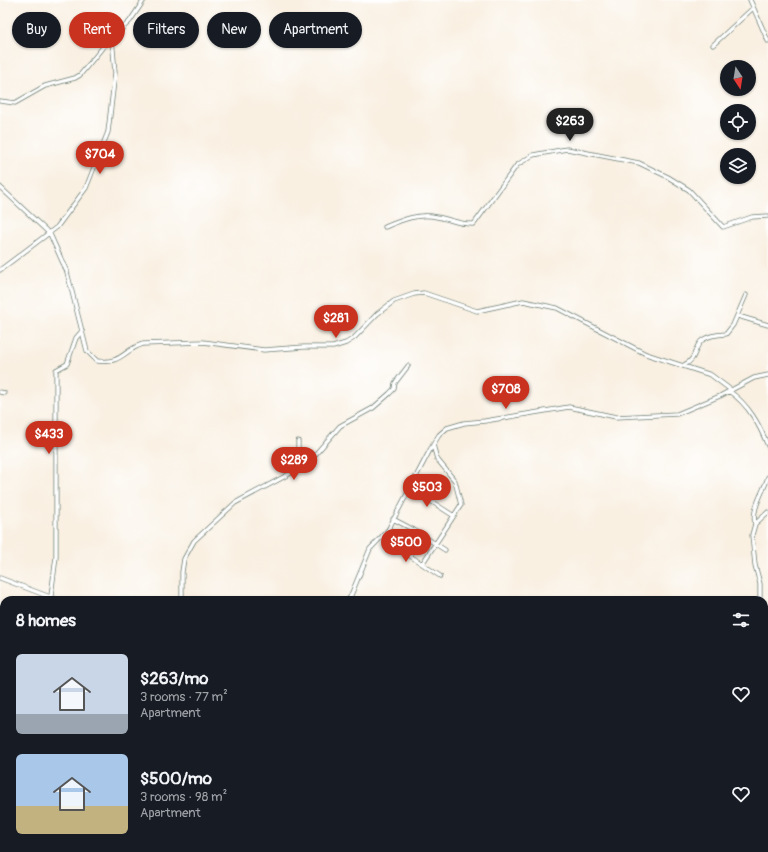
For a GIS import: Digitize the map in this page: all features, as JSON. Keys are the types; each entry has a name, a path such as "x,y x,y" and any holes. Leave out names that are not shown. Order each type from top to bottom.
{"street":[{"path":"125,26 130,21 143,0"},
{"path":"750,0 768,41"},
{"path":"713,45 753,8"},
{"path":"0,101 15,103 45,86 75,78 88,67 104,48"},
{"path":"0,270 50,234 86,188 106,139 115,73 113,48"},
{"path":"385,227 411,217 436,216 464,225 474,224 517,165 533,155 567,149 639,163 668,177 689,190 723,227 752,217 768,216"},
{"path":"0,187 50,234 67,272 87,351 91,357 97,361 104,362 118,359 137,346 150,344 203,342 264,350 304,347 333,347 346,343 354,338 377,314 394,301 414,294 424,293 472,311 482,311 523,301 557,308 646,354 684,365 711,375 748,408 755,418 768,446"},
{"path":"684,365 691,360 700,341 711,335 726,334 738,316 746,296"},
{"path":"738,316 768,325"},
{"path":"0,578 52,596 56,557 56,370 67,364 76,338 82,331"},
{"path":"182,595 184,559 194,541 235,503 302,468 314,457 340,426 373,408 383,400 394,389 394,382 408,366"},
{"path":"350,596 370,549 388,530 409,487 433,445 439,435 447,428 464,423 569,407 616,417 677,414 730,391 754,378 768,375"},
{"path":"298,441 298,458 302,468"},
{"path":"422,564 461,505 455,481 437,459 433,445"},
{"path":"760,596 760,584 752,535 758,502 768,477"},
{"path":"409,487 454,516"},
{"path":"755,524 768,512"},
{"path":"393,520 445,550"},
{"path":"382,537 440,576"}]}
